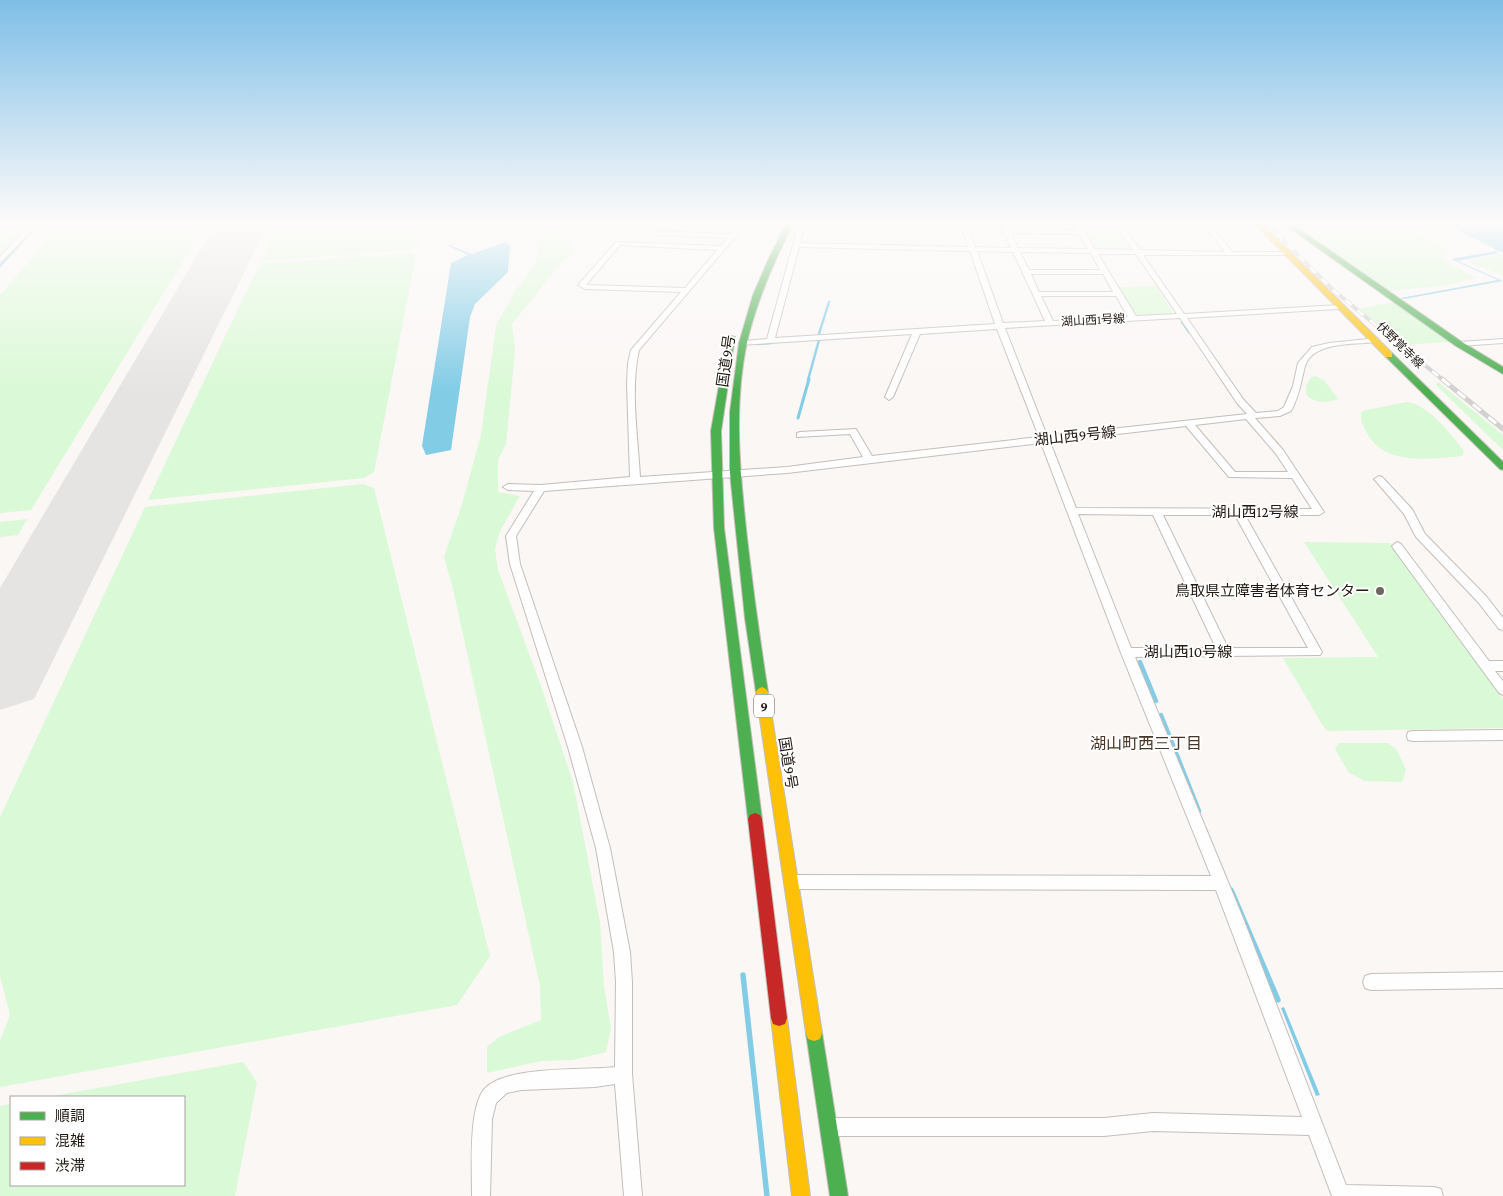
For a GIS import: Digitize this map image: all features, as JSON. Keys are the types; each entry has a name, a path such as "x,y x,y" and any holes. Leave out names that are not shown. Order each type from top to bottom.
{"main road":[{"name":"国道9号","path":"768,278 757,295 742,343 734,412 735,472 750,610 839,1196"},
{"name":"伏野覚寺線","path":"1309,278 1337,307 1375,340 1503,467"},
{"path":"1364,278 1459,344 1503,371"},
{"name":"国道9号","path":"732,329 716,431 719,528 801,1196"}],"street":[{"path":"587,278 582,284 585,287 685,290"},
{"path":"635,480 633,358 636,350 696,278"},
{"path":"770,341 782,278"},
{"path":"982,278 1044,440"},
{"path":"1028,278 1050,323"},
{"path":"1109,278 1133,318"},
{"path":"1155,278 1182,316"},
{"path":"1036,294 1119,294"},
{"name":"湖山西1号線","path":"742,343 1337,307"},
{"name":"湖山西12号線","path":"1073,512 1319,512 1280,452 1240,401 1182,316"},
{"path":"888,397 906,360 916,335 914,332"},
{"name":"湖山西9号線","path":"508,487 541,488 735,472 787,470 869,459 1280,413 1288,410 1297,386 1302,363 1315,349 1329,345 1375,340"},
{"path":"1459,344 1503,341"},
{"path":"1189,424 1232,475 1295,475"},
{"path":"800,435 853,431 869,459"},
{"name":"湖山西10号線","path":"1044,440 1127,653 1316,652 1238,512"},
{"path":"1379,478 1406,509 1420,535 1482,599 1503,626"},
{"path":"541,488 511,536 515,564 575,747 603,848 622,952 624,982 623,1074 633,1196"},
{"path":"1157,512 1224,652"},
{"path":"1397,546 1503,690"},
{"path":"1127,653 1219,883 1235,918 1341,1195 1434,1196"},
{"path":"1485,666 1503,666"},
{"path":"1413,736 1503,734"},
{"path":"791,882 1219,883"},
{"path":"1371,982 1503,980"},
{"path":"481,1196 483,1119 488,1098 502,1086 521,1081 595,1078 623,1074"},
{"path":"828,1127 1104,1127 1153,1122 1315,1126"}],"green space":[{"path":"15,278 173,278 31,510 0,513 0,295"},
{"path":"253,278 412,278 374,472 364,478 148,500"},
{"path":"525,278 549,278 512,324 515,350 506,444 498,460 498,492 520,496 500,531 495,549 498,570 540,683 573,782 600,922 604,986 611,1028 606,1052 573,1060 541,1061 487,1073 487,1047 499,1037 541,1020 540,986 453,589 444,557 462,504 481,435 496,326 514,293"},
{"path":"1370,278 1476,278 1450,285 1389,291"},
{"path":"1156,286 1173,313 1137,315 1119,287"},
{"path":"1394,302 1449,342 1407,345 1359,309"},
{"path":"1316,376 1325,381 1338,399 1321,402 1313,400 1306,394 1306,386 1311,377"},
{"path":"1438,382 1503,435 1503,450 1436,385"},
{"path":"1406,402 1414,403 1438,421 1464,451 1462,456 1423,459 1409,458 1396,456 1375,444 1363,425 1361,419 1362,411"},
{"path":"363,484 374,488 490,956 457,1005 0,1087 0,1041 10,1015 0,976 0,817 145,507"},
{"path":"27,519 18,535 0,537 0,522"},
{"name":"鳥取県立障害者体育センター","path":"1304,542 1390,543 1503,699 1503,728 1328,731 1323,726 1283,658 1378,657"},
{"path":"1339,743 1388,743 1397,750 1406,770 1402,782 1365,781 1349,773 1335,749"},
{"path":"243,1062 257,1082 235,1196 0,1196 0,1106 10,1104 10,1186 185,1186 185,1096 53,1096"}],"water":[{"path":"449,278 502,278 475,304 470,317 451,450 426,455 422,446"},
{"path":"1493,278 1503,281 1401,298 1498,280"},
{"path":"1284,1007 1320,1095 1316,1096 1281,1008"}],"waterway":[{"path":"818,337 829,302"},
{"path":"1182,322 1189,332"},
{"path":"808,380 819,340"},
{"path":"758,344 771,343"},
{"path":"798,418 809,379"},
{"path":"1140,662 1156,701"},
{"path":"1161,715 1199,811"},
{"path":"1231,890 1278,1000"},
{"path":"743,975 767,1196"}],"runway":[{"path":"0,673 213,278"}],"railway":[{"path":"1321,278 1333,290 1443,380"},
{"path":"1442,379 1503,429"}],"traffic: fast":[{"path":"762,692 751,618 735,473 734,412 743,343 764,278"},
{"path":"1364,278 1459,344 1503,371"},
{"path":"731,337 716,431 719,528 755,819"},
{"path":"1389,355 1503,467"},
{"path":"814,1033 839,1196"}],"traffic: slow":[{"path":"1312,278 1389,355"},
{"path":"762,692 814,1033"},
{"path":"779,1018 801,1196"}],"traffic: jam":[{"path":"755,819 779,1018"}],"place":[{"name":"鳥取県立障害者体育センター","path":"1380,591"}],"district":[{"name":"湖山町西三丁目","path":"1146,743"}]}
